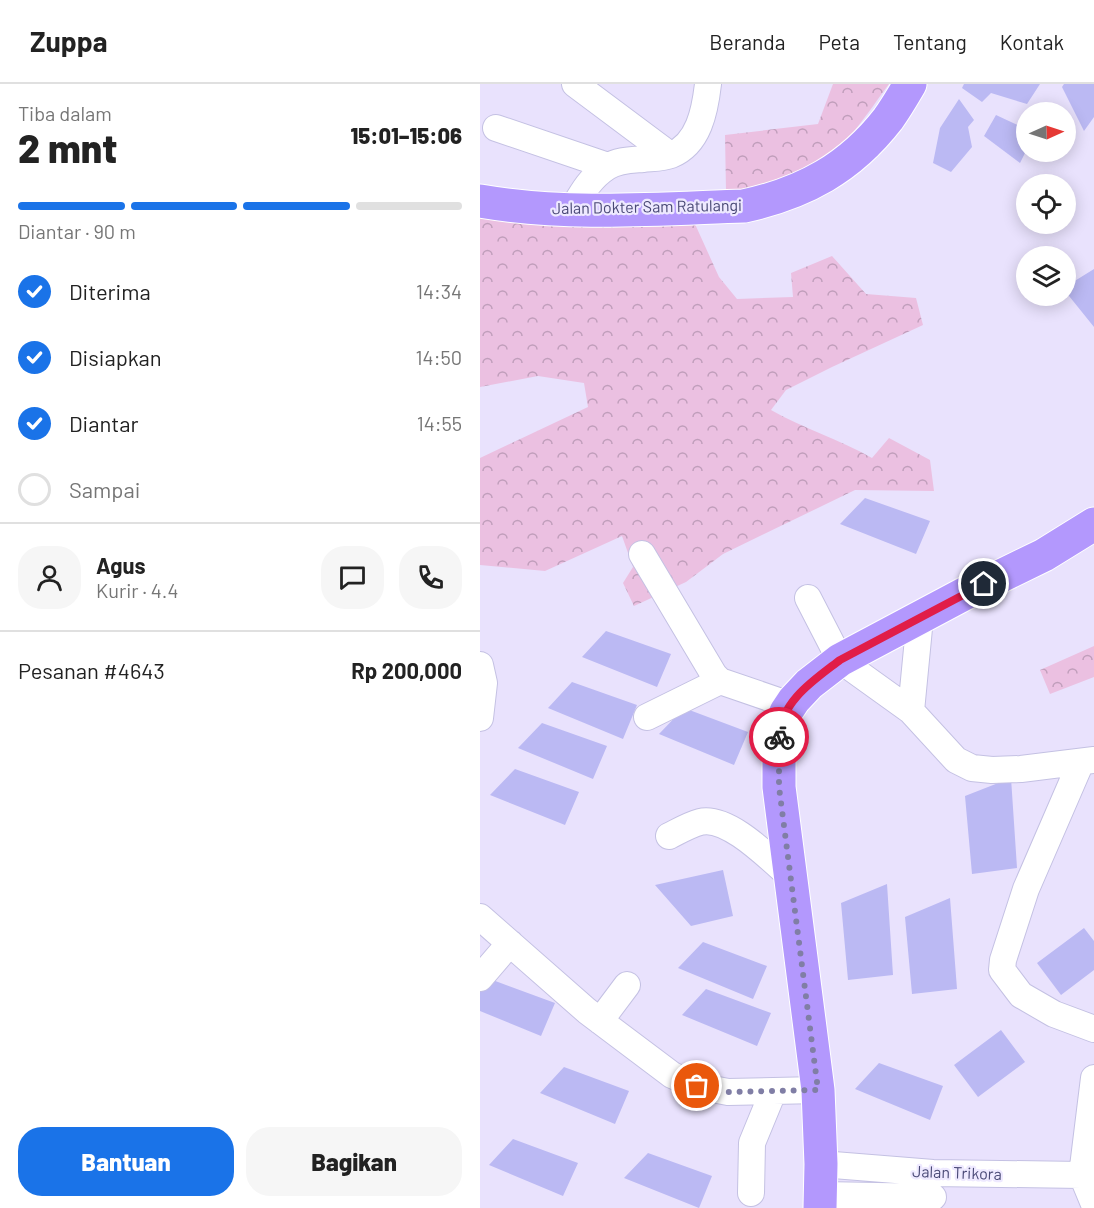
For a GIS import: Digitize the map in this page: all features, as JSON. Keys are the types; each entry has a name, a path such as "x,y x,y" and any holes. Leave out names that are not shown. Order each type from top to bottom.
{"main road":[{"name":"Jalan Dokter Sam Ratulangi","path":"480,201 508,206 572,210 744,206 770,200 815,182 850,159 887,119 910,84"},
{"path":"821,1189 818,1090 779,787 779,729 790,705 809,684 840,660 1044,555 1094,524"}],"street":[{"path":"575,84 670,155"},
{"path":"572,210 590,179 608,166 621,161 670,155 685,146 698,128 705,106 708,84"},
{"path":"496,128 608,166"},
{"path":"642,554 714,675 720,681 790,705"},
{"path":"808,598 840,660 911,711 956,760 972,768 992,770 1087,761"},
{"path":"911,711 920,618"},
{"path":"480,665 483,683 480,718"},
{"path":"647,717 720,681"},
{"path":"1087,761 1026,889 1003,960 1002,970 1021,995 1054,1014 1094,1029"},
{"path":"669,836 699,822 718,822 736,831 790,876"},
{"path":"480,917 600,1021 672,1075 697,1086 728,1092 818,1090"},
{"path":"480,978 510,943"},
{"path":"600,1021 627,985"},
{"path":"1094,1078 1088,1175 1094,1204"},
{"path":"751,1193 752,1143 772,1092"},
{"name":"Jalan Trikora","path":"821,1189 933,1193 1088,1175"}],"green space":[{"path":"833,84 889,84 854,132 822,164 781,181 726,191 725,135 818,124"},
{"path":"480,199 695,224 719,277 737,299 793,297 791,273 832,256 866,294 916,298 923,325 786,390 771,410 872,458 889,438 930,460 934,491 855,490 723,554 686,582 634,606 623,583 633,567 622,536 545,571 480,565 480,458 588,407 584,383 538,376 480,387"},
{"path":"1094,646 1094,677 1050,694 1040,670"}],"building":[{"path":"964,84 1040,84 1028,102 1020,102 991,93 982,102 962,88"},
{"path":"1064,84 1094,84 1094,117 1084,131 1076,115 1076,102 1070,102 1062,87"},
{"path":"959,99 974,120 968,127 972,147 951,172 933,163 940,128"},
{"path":"996,115 1016,124 1016,160 984,136"},
{"path":"1094,269 1094,327 1076,305 1076,280"},
{"path":"865,498 930,521 916,554 840,524"},
{"path":"606,631 671,654 657,687 582,657"},
{"path":"572,682 637,705 623,739 548,708"},
{"path":"684,708 748,732 734,765 659,734"},
{"path":"542,723 607,746 593,779 518,748"},
{"path":"515,769 579,792 565,825 490,795"},
{"path":"1011,778 1017,868 972,874 965,796"},
{"path":"723,870 733,916 691,926 655,885"},
{"path":"887,884 893,975 848,980 841,903"},
{"path":"950,898 957,989 912,994 905,917"},
{"path":"1084,928 1094,941 1094,970 1061,995 1037,963"},
{"path":"703,942 767,966 753,999 678,968"},
{"path":"490,979 555,1003 541,1036 480,1011 480,990"},
{"path":"706,989 771,1013 757,1046 682,1015"},
{"path":"1001,1030 1025,1062 978,1097 954,1065"},
{"path":"879,1063 943,1086 930,1120 855,1089"},
{"path":"564,1067 629,1091 615,1124 540,1093"},
{"path":"513,1139 578,1163 563,1196 489,1165"},
{"path":"648,1153 712,1176 699,1208 624,1178"}],"way so far":[{"path":"697,1086 728,1092 768,1093 818,1090 779,787 779,737"}],"route":[{"path":"779,737 779,729 794,700 809,684 840,660 984,584"}]}
